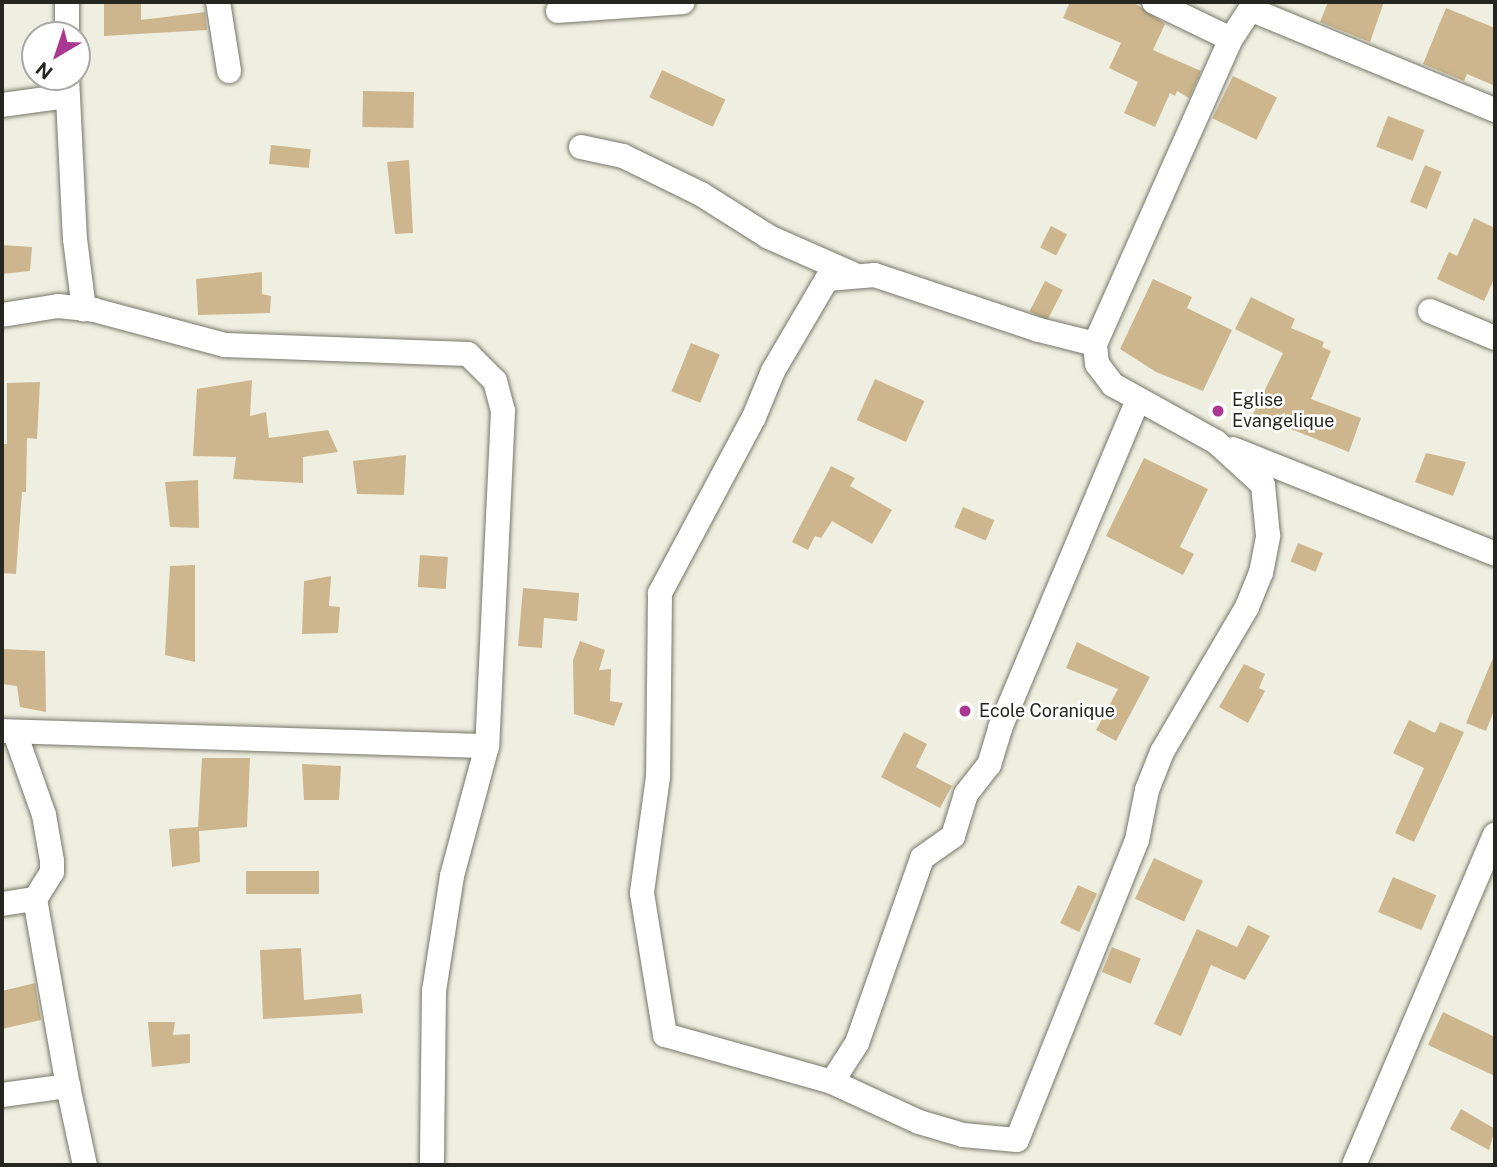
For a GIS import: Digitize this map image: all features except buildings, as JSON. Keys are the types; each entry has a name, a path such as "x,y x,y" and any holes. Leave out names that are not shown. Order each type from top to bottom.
{"street":[{"path":"67,2 67,21"},
{"path":"218,2 229,71"},
{"path":"558,11 683,2"},
{"path":"1154,2 1231,39"},
{"path":"1495,110 1254,6 1231,39 1095,344 1097,364 1113,385 1137,402 1173,416 1216,442 1495,554"},
{"path":"2,105 50,91"},
{"path":"67,91 84,309"},
{"path":"580,147 623,156 701,194 769,237 854,275"},
{"path":"1095,344 1038,330 875,275 827,279 773,371 754,417 660,593 658,777 642,893 665,1035 832,1082 919,1122 962,1135 1017,1140 1137,840 1147,790 1162,752 1247,607 1261,573 1268,536 1263,485 1216,442"},
{"path":"2,315 58,306 84,309 225,345 468,354 495,381 503,411 488,746 452,876 434,991 432,1165"},
{"path":"1430,311 1495,338"},
{"path":"832,1082 857,1043 922,858 953,836 966,794 989,765 1000,728 1137,402"},
{"path":"85,1165 68,1086 35,899 52,872 44,815 8,732 488,746"},
{"path":"1354,1165 1495,835"},
{"path":"2,904 35,899"},
{"path":"2,1095 68,1086"}],"place":[{"name":"Eglise Evangelique","path":"1218,411"},
{"name":"Ecole Coranique","path":"965,711"}]}
